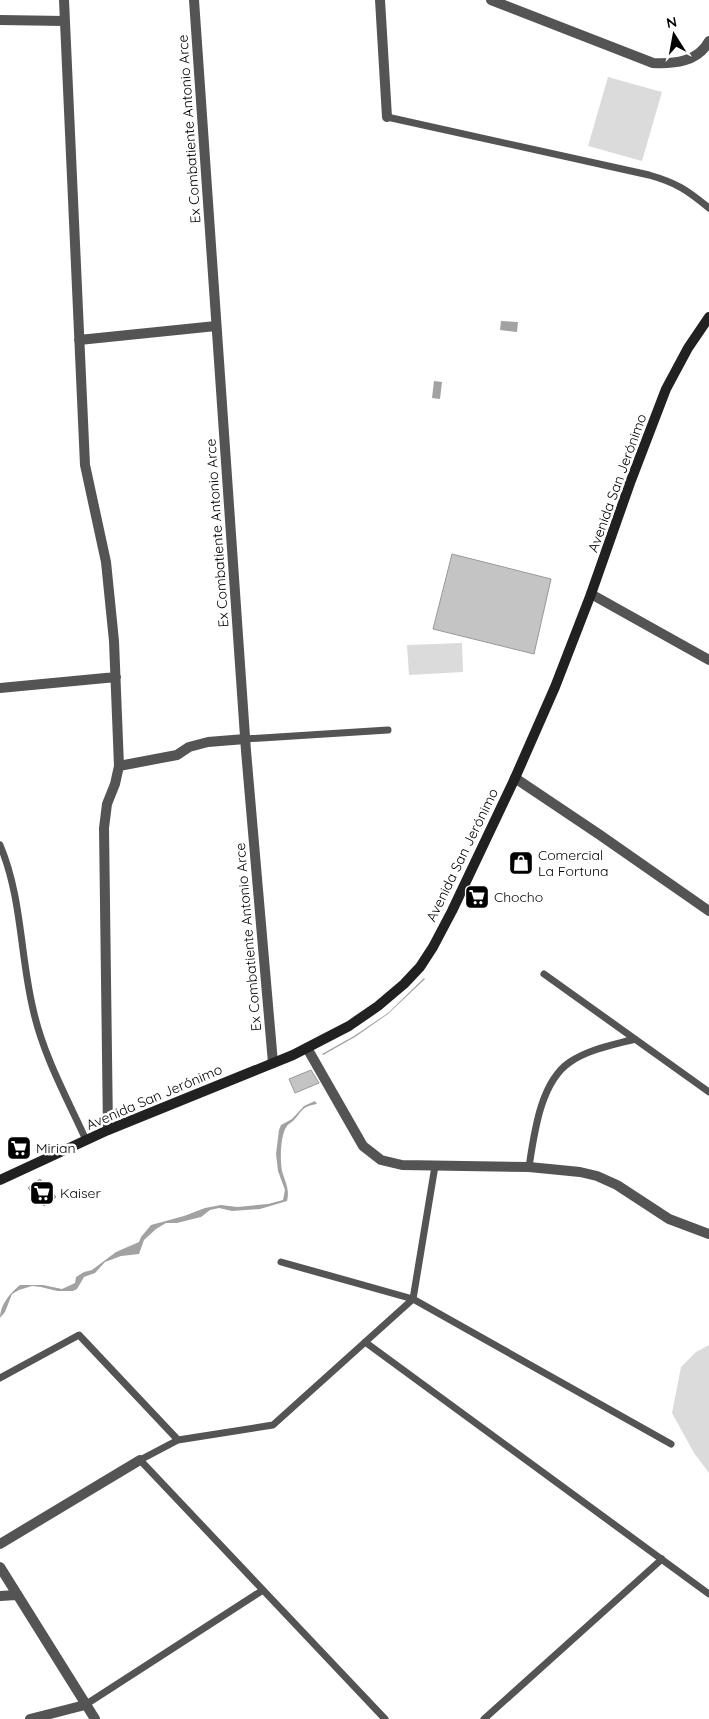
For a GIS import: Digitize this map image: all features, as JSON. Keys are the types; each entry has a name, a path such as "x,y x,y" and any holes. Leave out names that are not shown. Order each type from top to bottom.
{"street":[{"path":"64,0 85,465 106,562 116,677 119,766 115,784 107,804 104,828 108,1130"},
{"name":"Ex Combatiente Antonio Arce","path":"194,0 245,739 273,1063"},
{"path":"380,0 387,117"},
{"path":"491,0 653,63 669,64 685,61 697,55 709,41"},
{"path":"0,20 65,21"},
{"name":"Avenida San Jerónimo","path":"0,1180 108,1130 307,1048 349,1026 378,1006 404,984 420,967 452,911 515,778 555,687 592,594 630,483 666,389 688,348 709,317"},
{"path":"79,340 216,326"},
{"path":"592,594 709,660"},
{"path":"0,688 116,677"},
{"path":"119,766 177,755 189,747 208,742 245,739"},
{"path":"515,778 709,911"},
{"path":"307,1048 362,1146 381,1160 402,1165 529,1167 580,1172 597,1176 617,1185 669,1219 709,1234"},
{"path":"0,1544 140,1460"},
{"path":"0,1567 94,1719"},
{"path":"0,1596 16,1595"},
{"path":"30,1719 85,1705"}],"lane":[{"path":"387,117 666,180 683,188 709,208"},
{"path":"245,739 388,730"},
{"path":"0,845 14,892 21,936 22,958 33,1011 58,1079 86,1140"},
{"path":"544,974 709,1092"},
{"path":"529,1167 539,1112 550,1086 559,1071 569,1062 592,1051 635,1039"},
{"path":"385,1719 140,1460 178,1440 273,1425 413,1299 434,1166"},
{"path":"281,1262 413,1299 670,1444"},
{"path":"0,1378 79,1334 178,1440"},
{"path":"365,1342 709,1594"},
{"path":"484,1719 662,1559"},
{"path":"85,1705 263,1590"}],"shaded area":[{"path":"608,77 662,92 642,161 588,146"},
{"path":"501,321 518,322 517,332 500,330"},
{"path":"434,381 442,382 440,399 432,398"},
{"path":"462,643 463,672 409,675 407,645"},
{"path":"424,978 388,1014 355,1037 322,1054 354,1036 388,1013"},
{"path":"315,1101 317,1104 302,1110 287,1125 283,1135 281,1161 288,1189 287,1201 260,1209 232,1211 219,1208 210,1210 201,1217 177,1223 166,1223 144,1240 139,1254 121,1256 105,1262 95,1273 84,1277 77,1289 73,1291 57,1291 32,1286 12,1294 5,1312 0,1318 0,1313 6,1300 20,1285 43,1285 62,1289 75,1283 76,1277 92,1270 116,1252 139,1242 151,1225 205,1208 221,1205 237,1207 268,1204 283,1200 285,1190 278,1171 276,1154 279,1130 281,1125 292,1119 304,1106"},
{"path":"709,1345 709,1473 694,1453 672,1413 681,1367 696,1352"}],"building":[{"path":"452,554 551,579 534,654 433,629"},
{"path":"311,1070 319,1083 295,1093 289,1079"},
{"name":"Kaiser","path":"40,1179 56,1197 44,1206 28,1188"}],"place":[{"name":"Comercial La Fortuna","path":"521,863"},
{"name":"Chocho","path":"477,897"},
{"name":"Mirian","path":"19,1148"},
{"name":"Kaiser","path":"42,1193"}]}
